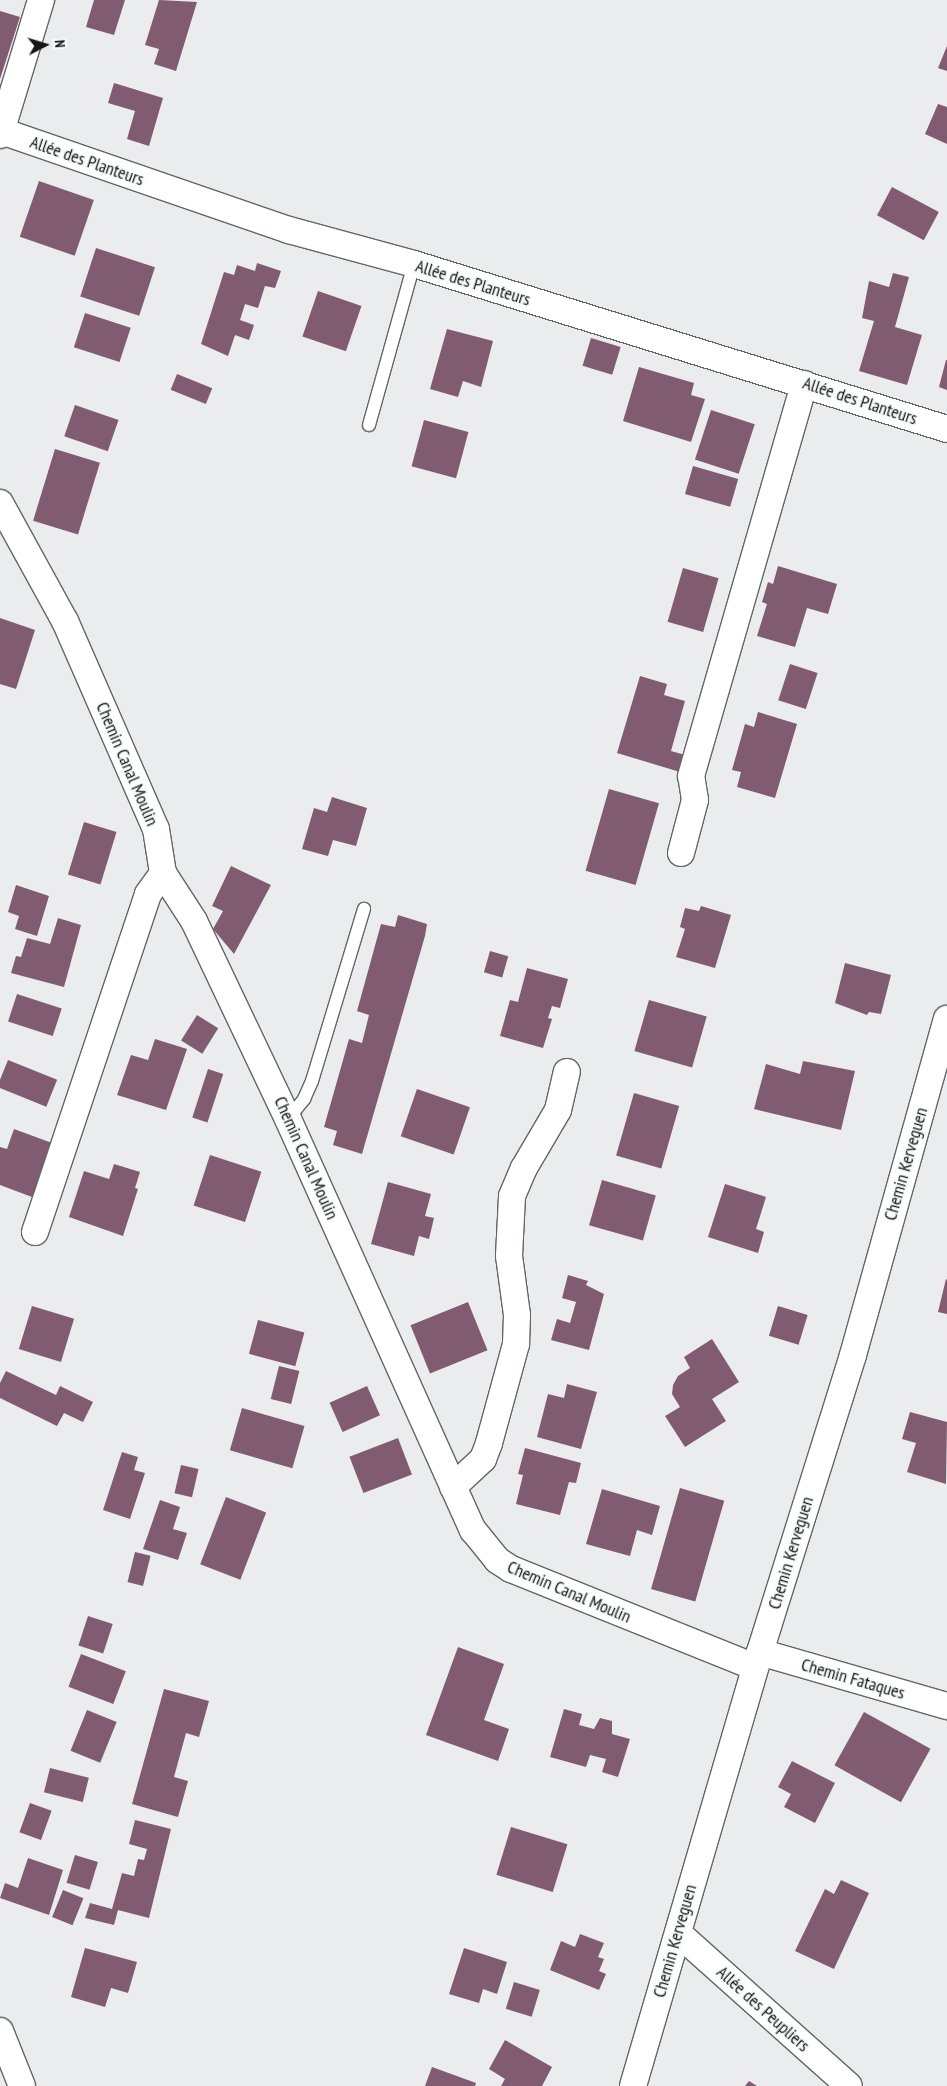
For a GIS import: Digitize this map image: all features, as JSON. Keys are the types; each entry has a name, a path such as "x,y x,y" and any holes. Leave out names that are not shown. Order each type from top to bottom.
{"street":[{"path":"1,133 41,0"},
{"name":"Allée des Planteurs","path":"1,133 289,230 414,264 947,429"},
{"path":"681,853 695,800 691,776 804,384"},
{"name":"Chemin Canal Moulin","path":"0,503 65,621 156,829 163,873 194,922 288,1119 473,1530 497,1560 511,1569 758,1659"},
{"path":"35,1232 148,894 163,873"},
{"name":"Chemin Kerveguen","path":"633,2086 758,1659 853,1355 942,1057 947,1019"},
{"path":"453,1487 483,1459 490,1443 516,1344 517,1314 508,1256 512,1196 524,1168 558,1110 567,1072"},
{"name":"Chemin Fataques","path":"758,1659 947,1706"},
{"name":"Allée des Peupliers","path":"678,1933 849,2086"},
{"path":"0,2032 22,2086"}],"lane":[{"path":"369,425 414,264"},
{"path":"288,1119 304,1099 312,1081 364,909"}],"building":[{"path":"94,0 125,0 114,35 86,27"},
{"path":"159,0 197,2 176,71 154,64 159,49 145,45"},
{"path":"0,11 20,17 0,79"},
{"path":"947,46 947,71 938,68"},
{"path":"114,83 163,98 149,146 127,139 135,111 108,103"},
{"path":"938,104 947,107 947,144 925,134"},
{"path":"39,181 94,200 75,256 20,237"},
{"path":"892,187 939,212 924,240 877,215"},
{"path":"96,248 155,267 139,316 80,297"},
{"path":"257,263 281,271 275,288 265,286 258,308 245,304 240,320 254,325 249,340 235,335 228,356 201,344 224,272 234,275 237,265 255,271"},
{"path":"893,273 909,277 895,327 922,335 907,385 859,371 874,321 862,318 869,281 889,287"},
{"path":"318,291 361,306 346,351 302,336"},
{"path":"85,313 131,328 120,362 74,347"},
{"path":"447,329 493,341 481,387 463,381 458,397 430,389"},
{"path":"591,338 621,347 612,375 583,366"},
{"path":"947,360 947,390 939,387"},
{"path":"639,367 694,383 691,395 705,399 691,442 623,421"},
{"path":"177,374 212,388 206,404 171,390"},
{"path":"75,405 118,420 108,451 64,436"},
{"path":"711,410 755,424 739,474 695,459"},
{"path":"424,420 468,432 456,478 412,466"},
{"path":"55,449 100,463 78,534 33,521"},
{"path":"693,466 738,479 730,507 685,494"},
{"path":"778,566 837,584 828,614 807,608 795,647 757,636 767,604 762,602 768,582 773,584"},
{"path":"683,568 719,578 703,632 668,622"},
{"path":"0,618 35,630 16,689 0,684"},
{"path":"790,664 818,673 806,709 778,700"},
{"path":"640,676 667,684 664,695 685,701 671,751 685,755 680,772 617,753"},
{"path":"758,712 797,724 775,798 737,787 741,772 732,770 745,724 754,727"},
{"path":"609,789 659,803 636,885 586,871"},
{"path":"332,797 367,808 356,846 333,840 328,856 302,849 314,808 327,812"},
{"path":"84,822 117,832 100,885 68,875"},
{"path":"231,866 271,885 234,954 213,929 223,911 212,906"},
{"path":"16,885 49,896 37,936 15,929 19,916 8,912"},
{"path":"701,906 731,915 715,968 676,957 685,929 680,927 685,908 699,911"},
{"path":"398,915 427,924 362,1154 333,1145 337,1131 324,1127 349,1039 362,1043 369,1015 357,1011 381,924 395,927"},
{"path":"58,918 81,925 64,987 11,973 16,956 21,957 27,938 50,944"},
{"path":"490,951 508,956 502,977 484,972"},
{"path":"845,963 891,975 881,1014 869,1012 867,1015 835,1003"},
{"path":"527,968 568,979 560,1008 552,1006 548,1018 552,1019 543,1048 500,1036 510,1000 518,1002"},
{"path":"17,994 62,1009 53,1036 8,1022"},
{"path":"649,1000 707,1017 692,1067 634,1051"},
{"path":"197,1015 218,1028 202,1054 181,1040"},
{"path":"155,1039 187,1049 166,1110 117,1095 131,1055 148,1060"},
{"path":"8,1060 57,1080 46,1107 0,1088 0,1080"},
{"path":"803,1061 855,1071 841,1130 754,1109 766,1064 800,1074"},
{"path":"208,1069 223,1074 207,1122 192,1118"},
{"path":"417,1089 470,1107 454,1155 401,1136"},
{"path":"634,1093 679,1106 661,1168 616,1155"},
{"path":"14,1129 52,1143 32,1197 0,1185 0,1147 7,1149"},
{"path":"210,1155 261,1172 245,1222 194,1205"},
{"path":"114,1164 140,1172 135,1188 138,1189 123,1236 69,1217 84,1171 109,1179"},
{"path":"602,1180 656,1195 643,1241 589,1225"},
{"path":"388,1182 431,1194 425,1216 434,1218 429,1239 419,1236 414,1256 371,1244"},
{"path":"725,1184 766,1197 756,1229 764,1232 758,1253 708,1237"},
{"path":"568,1275 588,1281 586,1285 604,1294 589,1350 551,1340 557,1319 570,1323 576,1302 562,1298"},
{"path":"947,1280 947,1314 938,1312"},
{"path":"468,1302 487,1350 430,1373 411,1325"},
{"path":"32,1306 74,1319 61,1362 19,1349"},
{"path":"778,1306 808,1315 799,1345 769,1336"},
{"path":"258,1320 304,1332 295,1366 249,1354"},
{"path":"712,1339 739,1382 712,1399 726,1421 685,1447 665,1416 680,1407 672,1394 673,1385 678,1376 690,1368 684,1357"},
{"path":"279,1366 299,1371 291,1404 271,1399"},
{"path":"6,1371 56,1395 60,1386 93,1402 83,1422 64,1413 57,1426 0,1398 0,1383"},
{"path":"567,1384 597,1392 581,1449 537,1437 548,1394 564,1398"},
{"path":"367,1386 380,1415 343,1432 330,1403"},
{"path":"242,1408 304,1426 292,1468 230,1450"},
{"path":"910,1412 947,1422 946,1484 907,1472 916,1443 902,1439"},
{"path":"398,1438 412,1474 363,1493 349,1457"},
{"path":"525,1448 581,1463 576,1483 569,1482 560,1515 516,1504 523,1475 518,1474"},
{"path":"122,1452 138,1457 134,1470 145,1473 130,1519 103,1510"},
{"path":"181,1465 199,1469 192,1497 174,1493"},
{"path":"680,1488 724,1501 695,1602 651,1589"},
{"path":"602,1489 660,1506 652,1535 637,1530 630,1556 586,1544"},
{"path":"226,1497 266,1512 240,1580 200,1564"},
{"path":"160,1500 180,1507 173,1529 187,1533 178,1560 143,1549"},
{"path":"135,1552 151,1556 143,1586 128,1582"},
{"path":"88,1616 113,1624 103,1654 78,1645"},
{"path":"458,1647 504,1664 484,1720 509,1729 498,1761 426,1735"},
{"path":"81,1654 126,1671 113,1704 68,1687"},
{"path":"164,1689 209,1701 199,1737 186,1733 174,1777 188,1781 178,1817 132,1804"},
{"path":"564,1709 582,1714 579,1725 594,1729 600,1718 612,1721 612,1734 630,1739 618,1777 602,1772 606,1759 590,1755 586,1767 550,1757"},
{"path":"87,1710 117,1722 100,1763 71,1751"},
{"path":"864,1712 930,1749 901,1802 834,1765"},
{"path":"792,1761 835,1783 815,1823 784,1807 791,1794 778,1787"},
{"path":"50,1768 89,1778 83,1802 44,1792"},
{"path":"30,1803 52,1811 41,1840 19,1832"},
{"path":"135,1820 171,1829 149,1918 118,1910 114,1925 85,1918 90,1903 112,1909 122,1873 134,1876 138,1859 144,1860 147,1849 129,1844"},
{"path":"511,1827 567,1844 553,1892 496,1875"},
{"path":"75,1855 98,1862 89,1890 67,1883"},
{"path":"28,1858 63,1870 49,1915 0,1898 5,1883 18,1888"},
{"path":"841,1880 869,1893 834,1969 795,1951 825,1889 834,1894"},
{"path":"63,1890 83,1898 73,1925 52,1917"},
{"path":"580,1934 604,1943 598,1957 604,1959 599,1971 606,1974 599,1990 550,1970 561,1941 575,1947"},
{"path":"85,1948 137,1962 128,1993 111,1988 105,2007 71,1997"},
{"path":"464,1948 507,1962 497,1994 483,1989 479,2003 449,1994"},
{"path":"514,1982 540,1990 532,2017 506,2009"},
{"path":"505,2040 552,2067 542,2086 501,2086 505,2079 489,2069"},
{"path":"432,2067 476,2083 475,2086 425,2086"},
{"path":"749,2081 757,2086 745,2086"}]}
